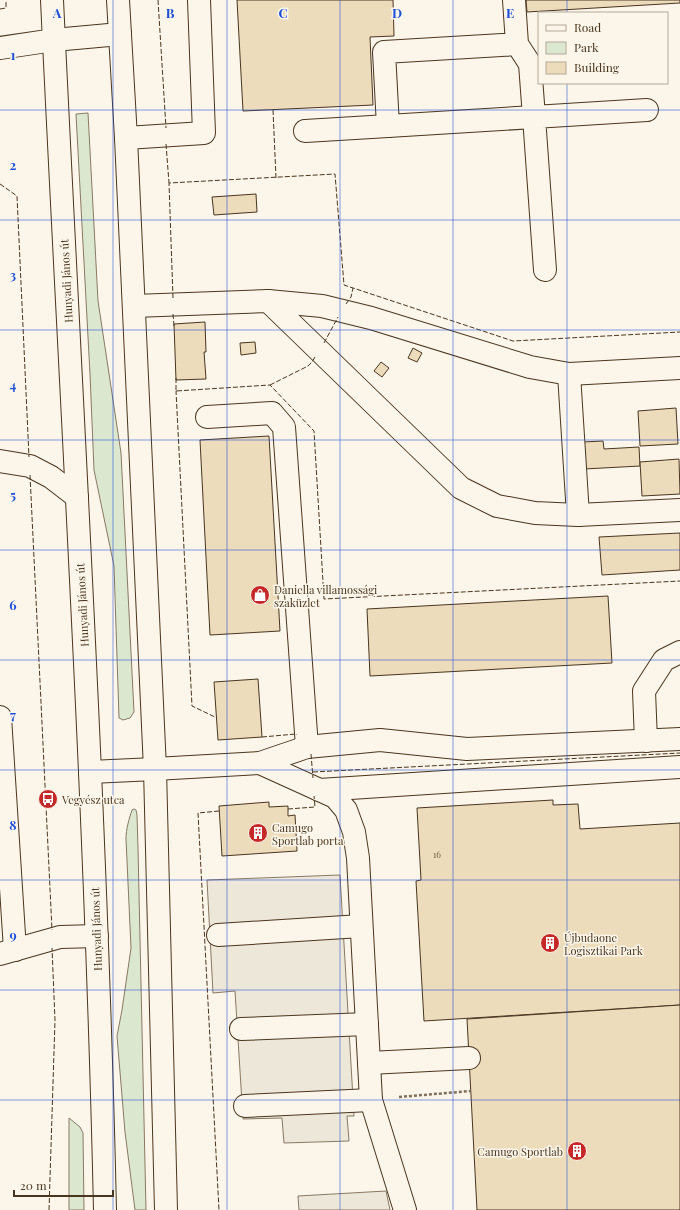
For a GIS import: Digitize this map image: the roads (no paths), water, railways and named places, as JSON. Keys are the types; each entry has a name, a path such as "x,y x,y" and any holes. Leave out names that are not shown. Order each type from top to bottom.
{"main road":[{"name":"Hunyadi János út","path":"52,0 90,772 97,936 105,1210"},
{"path":"118,0 126,138 155,769 166,1210"},
{"path":"126,138 204,133 199,0"},
{"path":"514,0 517,44 530,64 545,270"},
{"path":"0,48 54,40 120,34"},
{"path":"388,126 384,52 517,44"},
{"path":"305,131 647,110"},
{"path":"134,306 268,301 322,306 371,318 530,367 569,374 680,368"},
{"path":"268,301 461,488 497,506 535,513 578,515 680,510"},
{"path":"569,374 578,515"},
{"path":"207,417 272,413 284,427 307,747"},
{"path":"0,461 30,466 52,477 77,497"},
{"path":"646,741 644,691 664,660 680,652"},
{"path":"0,717 7,952 60,937 97,936"},
{"path":"90,772 260,763 307,747 380,740 467,749 680,739"},
{"path":"260,763 335,796 346,810 354,832 358,858 371,1100 405,1210"},
{"path":"319,790 680,767"},
{"path":"218,935 361,926"},
{"path":"241,1029 367,1024"},
{"path":"369,1062 469,1058"},
{"path":"245,1106 371,1100"}],"place":[{"name":"Daniella villamossági szaküzlet","path":"260,595"},
{"name":"Vegyész utca","path":"48,799"},
{"name":"Camugo Sportlab porta","path":"258,833"},
{"name":"Újbudaone Logisztikai Park","path":"550,943"},
{"name":"Camugo Sportlab","path":"577,1151"}]}
